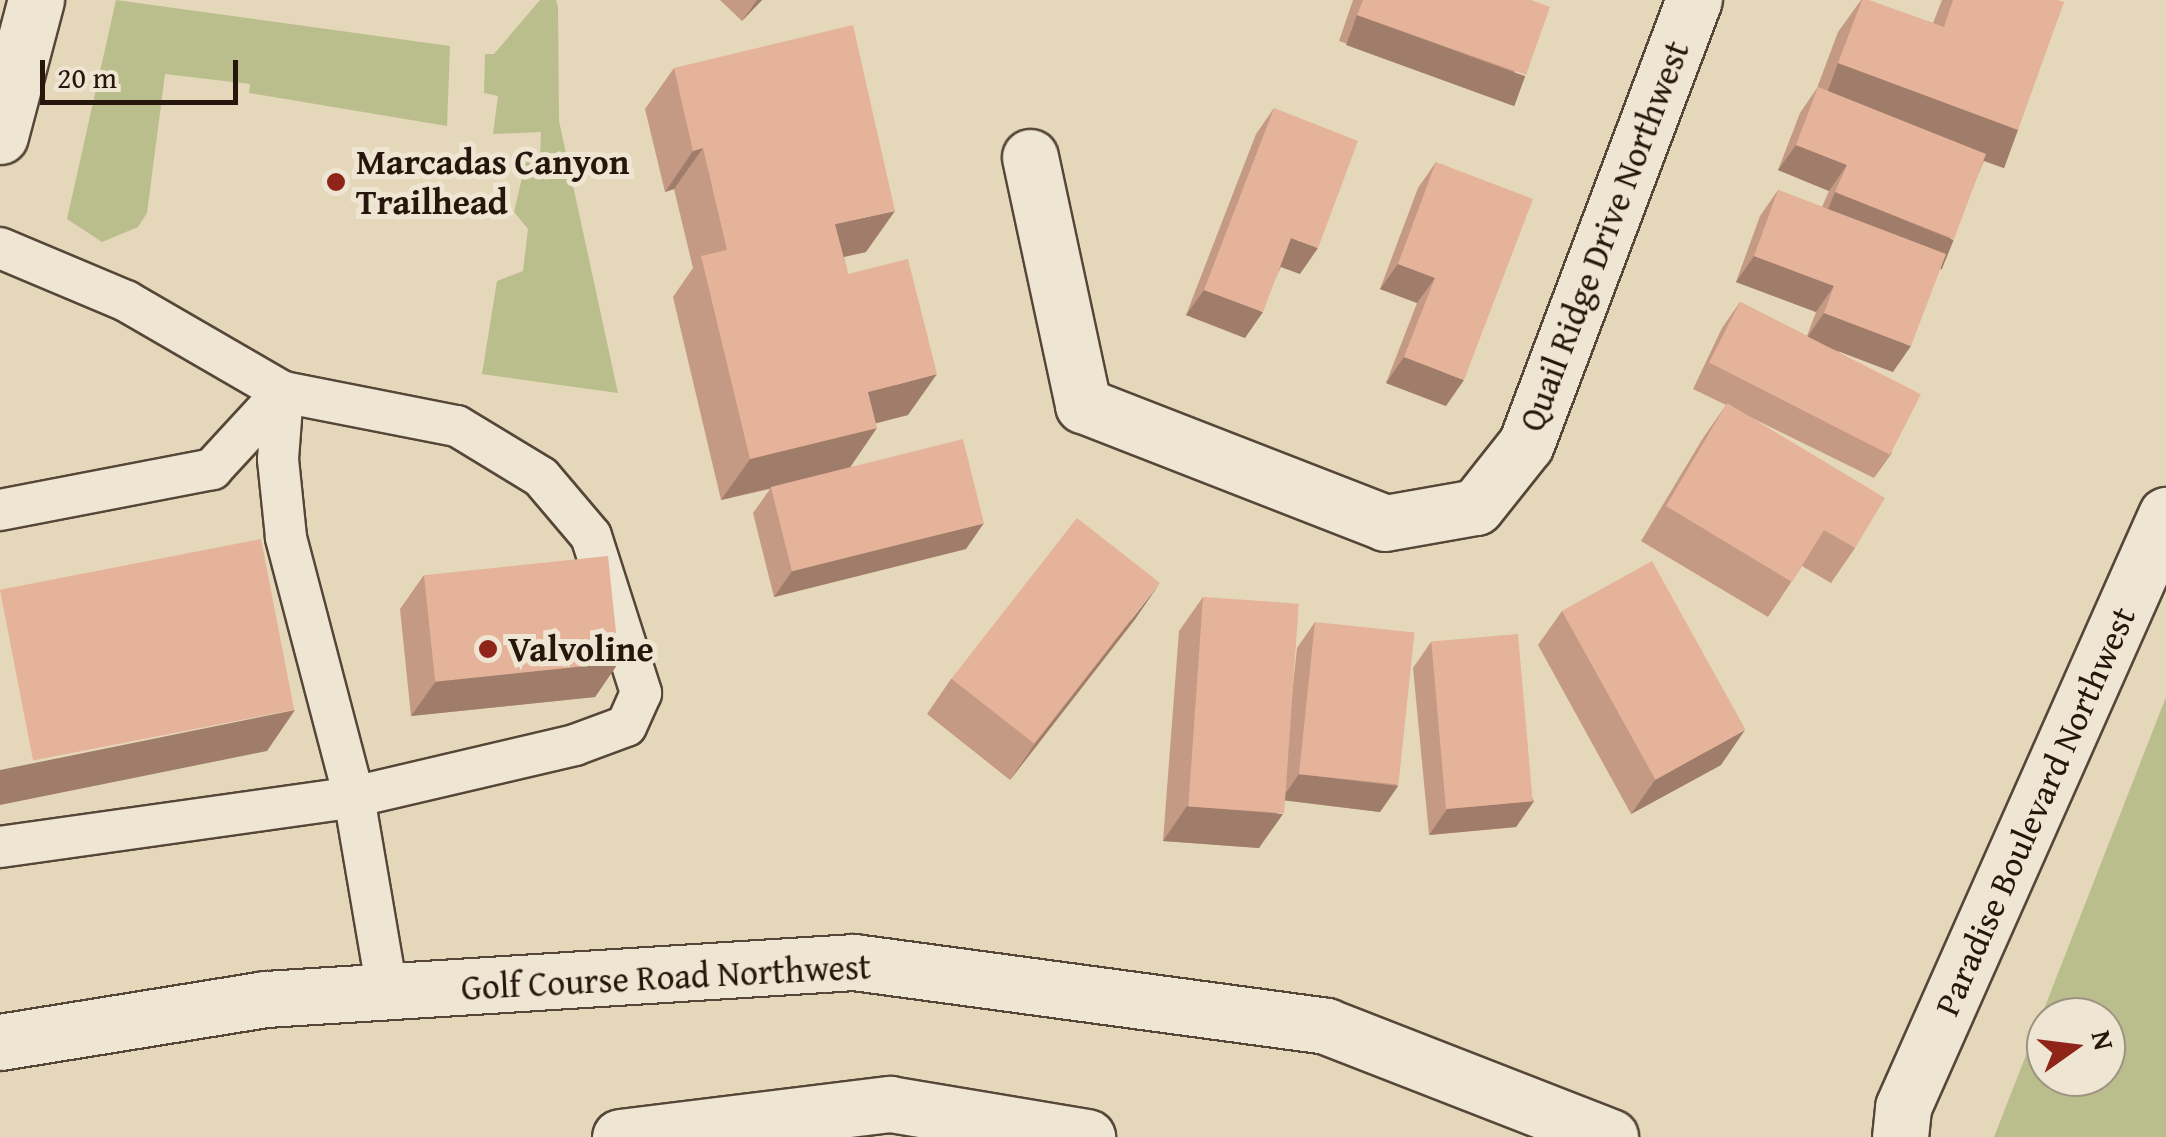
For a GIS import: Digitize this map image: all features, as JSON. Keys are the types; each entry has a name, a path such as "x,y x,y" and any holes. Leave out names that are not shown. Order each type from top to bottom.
{"main road":[{"path":"0,136 36,0"},
{"name":"Quail Ridge Drive Northwest","path":"1030,158 1082,406 1384,523 1476,507 1526,444 1694,0"},
{"name":"Paradise Boulevard Northwest","path":"1891,1127 2166,515"},
{"name":"Golf Course Road Northwest","path":"0,1042 266,999 854,962 1326,1026 1610,1137"},
{"path":"620,1137 794,1127 890,1104 1086,1137"}],"lane":[{"path":"0,248 126,301 283,392 457,426 542,477 592,536 641,693 626,726 576,746 354,797 0,847"},
{"path":"0,510 212,468 283,392"},
{"path":"283,392 278,459 286,537 354,797 387,991"}],"green space":[{"path":"116,0 450,46 447,126 249,93 250,84 165,74 147,213 138,227 102,242 67,219"},
{"path":"540,0 556,0 558,7 559,121 618,393 482,374 497,281 523,271 528,229 514,212 528,152 540,158 541,132 493,134 498,96 484,93 485,54 494,54"},
{"path":"2166,697 2166,1137 1994,1137 2026,1055 2026,1097 2126,1097 2126,997 2049,997"}],"building":[{"path":"1363,0 1531,0 1550,7 1526,75 1357,15"},
{"path":"1862,0 1944,27 1953,0 2064,2 2018,130 1838,63"},
{"path":"853,25 895,211 835,224 848,274 908,259 937,374 868,392 877,428 750,459 701,256 727,250 703,148 693,151 674,68"},
{"path":"1818,87 1986,154 1954,239 1835,192 1847,165 1796,145"},
{"path":"1274,108 1358,141 1318,248 1291,238 1263,312 1204,290"},
{"path":"1436,162 1533,199 1464,380 1404,357 1435,278 1398,264"},
{"path":"1778,190 1946,254 1911,346 1824,313 1834,286 1754,256"},
{"path":"1740,302 1921,394 1890,455 1709,363"},
{"path":"1727,403 1885,498 1855,548 1824,530 1792,582 1666,506"},
{"path":"963,439 984,523 792,571 771,487"},
{"path":"1077,518 1160,583 1034,743 951,679"},
{"path":"261,539 294,710 33,761 0,590"},
{"path":"608,556 619,662 435,682 424,575"},
{"path":"1652,561 1746,730 1655,780 1562,611"},
{"path":"1203,597 1299,604 1284,813 1188,806"},
{"path":"1315,622 1414,632 1398,785 1299,774"},
{"path":"1518,634 1533,801 1446,809 1431,642"}],"place":[{"name":"Marcadas Canyon Trailhead","path":"336,182"},
{"name":"Valvoline","path":"488,649"}]}
